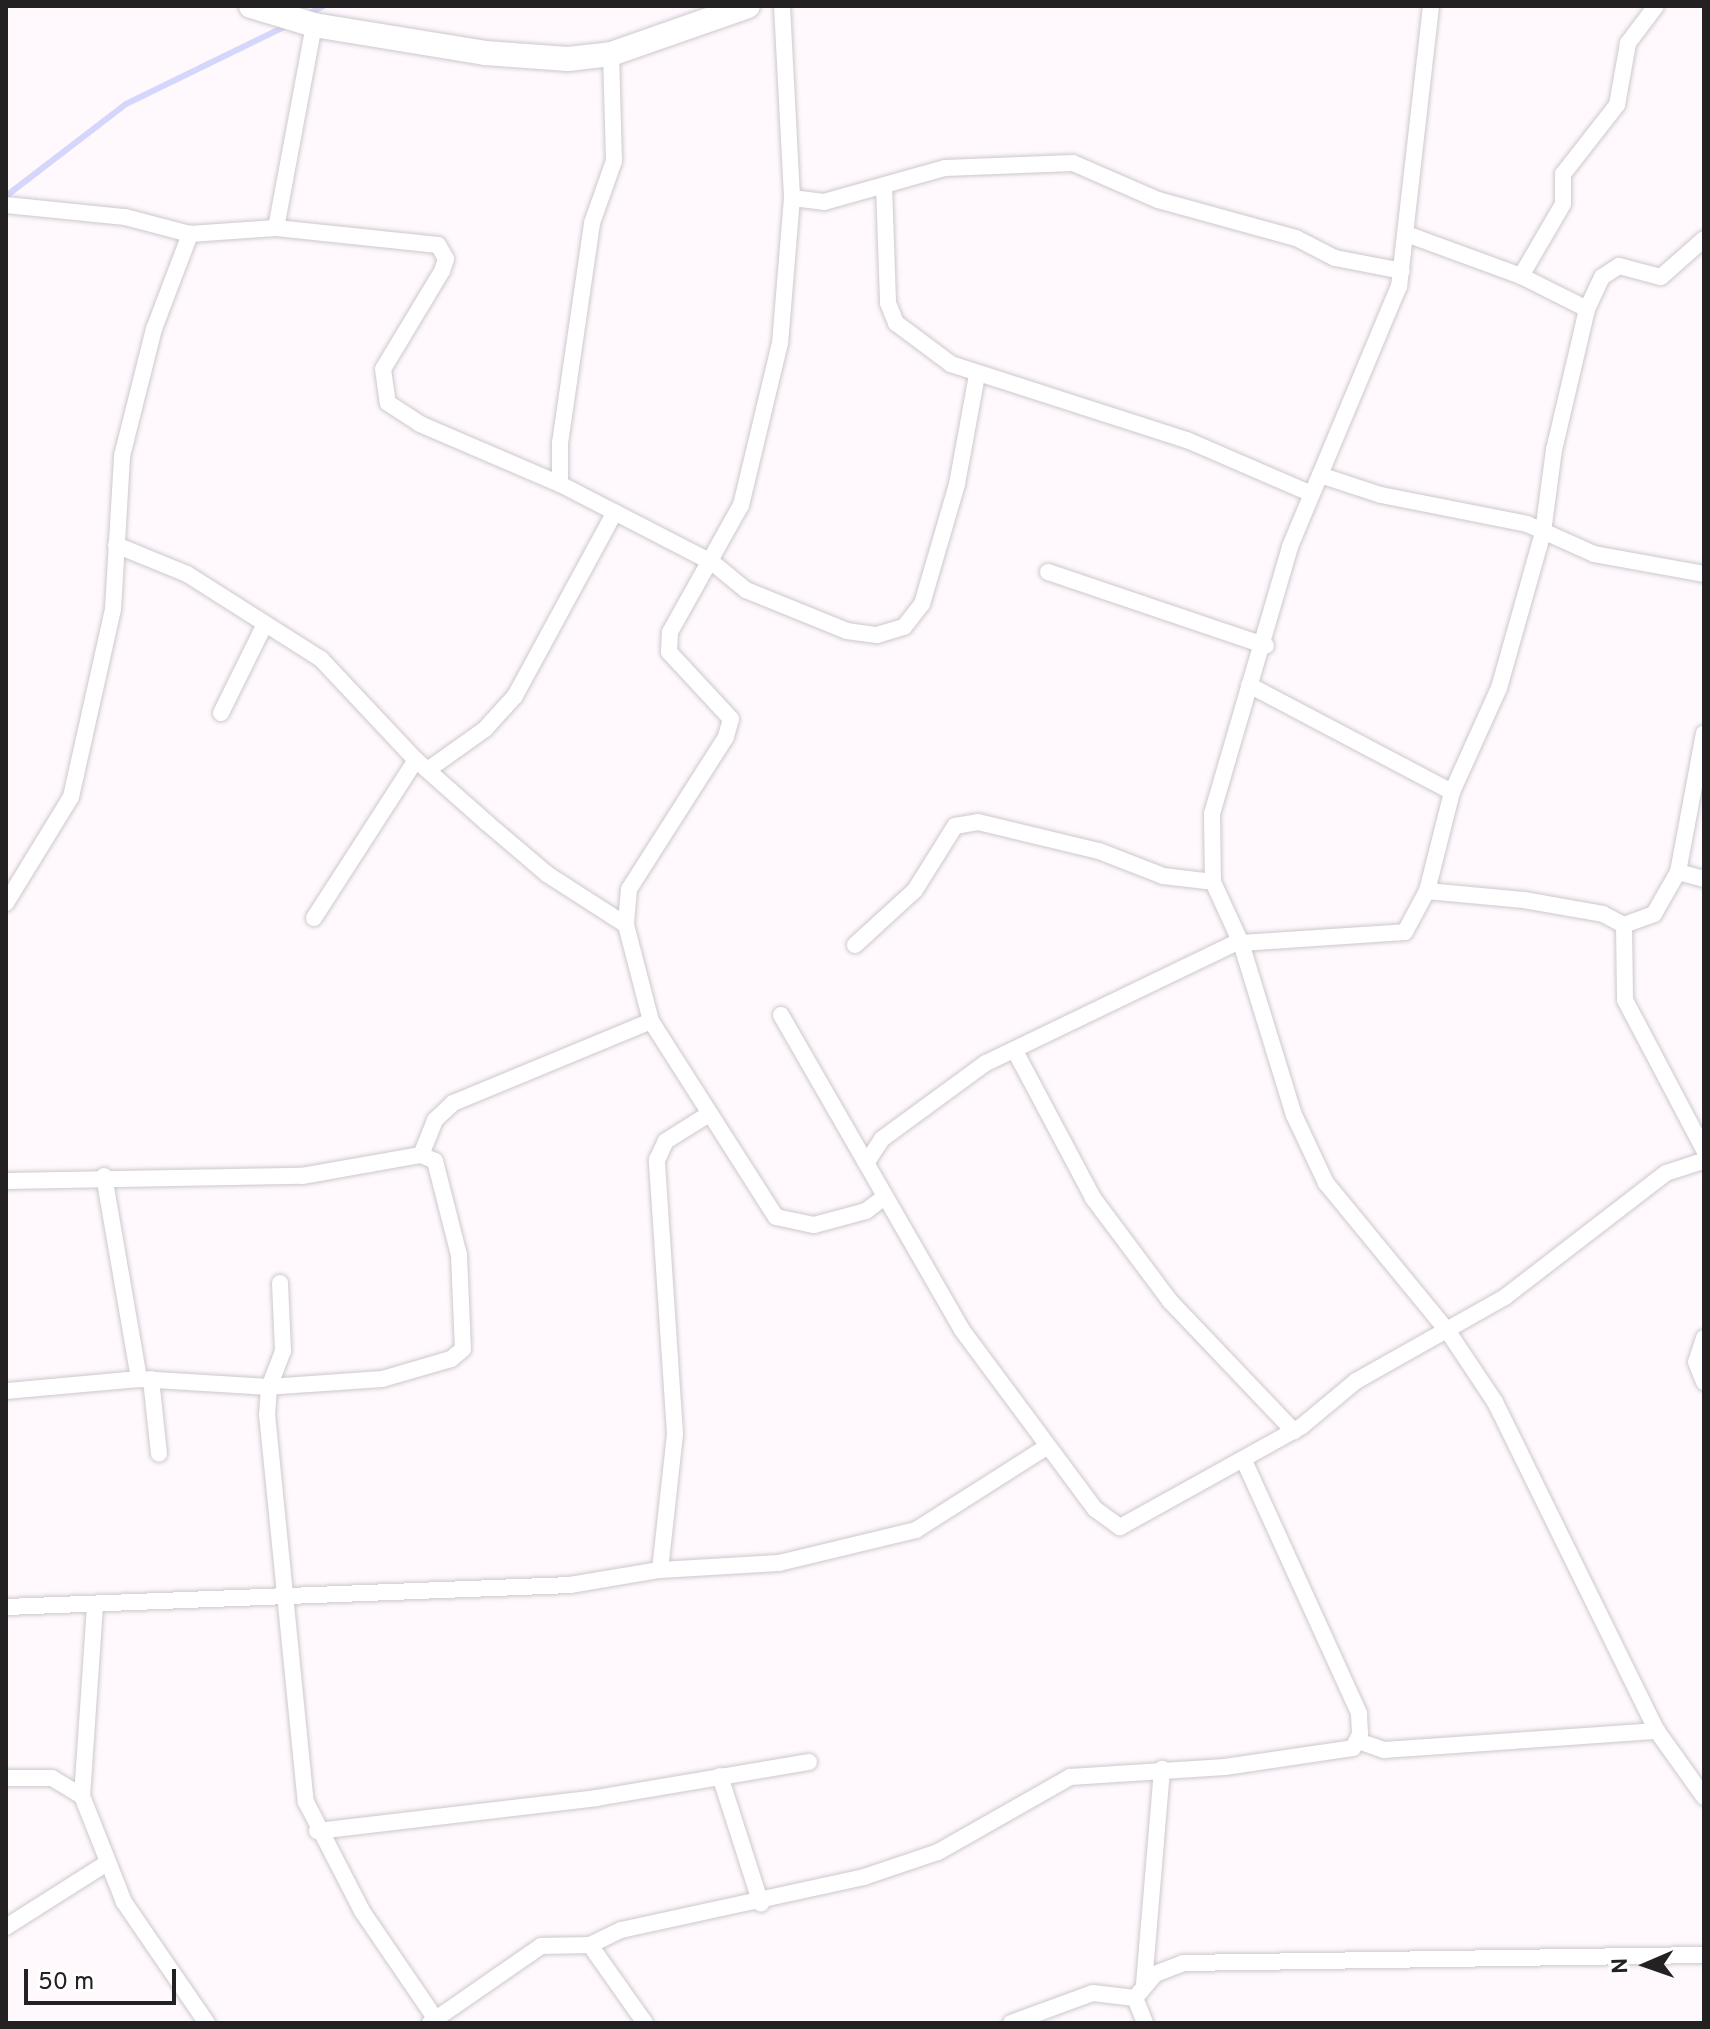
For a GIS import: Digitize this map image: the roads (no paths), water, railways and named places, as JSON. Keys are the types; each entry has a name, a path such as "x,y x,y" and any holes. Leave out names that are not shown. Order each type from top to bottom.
{"street":[{"path":"251,6 314,25 485,53 568,59 611,54 748,6"},
{"path":"782,6 792,198 780,343 741,505 713,563 670,632 669,652 731,719 726,737 629,889 626,925 651,1021 776,1217 814,1225 866,1211 882,1199"},
{"path":"1431,6 1402,271 1373,357 1290,547 1266,646 1249,685 1212,814 1213,882 1241,942 1294,1115 1326,1183 1449,1333 1512,1433 1657,1731 1704,1797"},
{"path":"1521,276 1563,204 1563,174 1617,105 1628,43 1656,6"},
{"path":"276,228 314,25"},
{"path":"560,484 560,443 591,234 614,161 611,54"},
{"path":"792,198 824,202 945,168 1073,163 1158,200 1296,238 1335,258 1402,271"},
{"path":"884,186 888,303 896,323 977,375 1187,440 1312,494"},
{"path":"6,205 110,214 190,234 276,228 438,245 446,259 442,271 383,369 388,403 420,424 560,484 713,563 746,590 847,631 877,635 904,627 922,604 942,544 977,375"},
{"path":"6,903 71,797 113,609 122,456 154,329 190,234"},
{"path":"1406,234 1521,276 1587,309"},
{"path":"867,1162 882,1139 986,1063 1241,942 1405,932 1427,891 1452,792 1499,688 1543,532 1554,450 1587,309 1602,277 1619,266 1661,277 1704,239"},
{"path":"1320,475 1543,532 1594,554 1704,574"},
{"path":"314,918 423,765 485,729 515,696 615,512"},
{"path":"116,545 187,574 264,626 321,659 423,765 547,874 626,925"},
{"path":"1048,572 1266,646"},
{"path":"221,713 264,626"},
{"path":"1249,685 1452,792"},
{"path":"1427,891 1524,900 1603,914 1624,925 1654,914 1678,872 1704,733"},
{"path":"855,945 915,890 955,826 967,824 1099,851 1163,876 1213,882"},
{"path":"1678,872 1704,879"},
{"path":"1624,925 1625,1000 1704,1150"},
{"path":"781,1015 838,1124 867,1162 882,1199 962,1330 1095,1509 1120,1527 1294,1431 1356,1381 1449,1333 1666,1173 1704,1161"},
{"path":"421,1155 435,1120 453,1103 651,1021"},
{"path":"1015,1051 1093,1198 1170,1301 1294,1431"},
{"path":"660,1570 675,1434 657,1160 666,1141 709,1114"},
{"path":"6,1181 104,1176 302,1176 421,1155 435,1161 459,1255 463,1349 451,1359 382,1379 269,1387 145,1379 6,1391"},
{"path":"104,1176 159,1454"},
{"path":"280,1283 283,1351 269,1387 306,1802 317,1831 362,1911 433,2020 541,1946 590,1945 621,1930 761,1904 938,1852 1070,1777 1338,1754 1358,1741"},
{"path":"1704,1338 1696,1362 1704,1382"},
{"path":"6,1607 286,1599 415,1587 570,1585 660,1570 779,1563 916,1530 1048,1446"},
{"path":"1244,1461 1359,1713 1358,1741"},
{"path":"95,1606 82,1796 124,1902 207,2023"},
{"path":"1358,1741 1384,1750 1657,1731"},
{"path":"317,1831 596,1798 809,1762"},
{"path":"1145,2023 1139,1991 1162,1769"},
{"path":"720,1776 761,1904"},
{"path":"6,1778 52,1778 82,1796"},
{"path":"6,1927 107,1863"},
{"path":"590,1945 645,2023"},
{"path":"1011,2023 1093,1993 1139,1991 1183,1963 1704,1955"}],"waterway":[{"path":"305,16 323,6"},
{"path":"6,196 126,104 288,25"}]}
